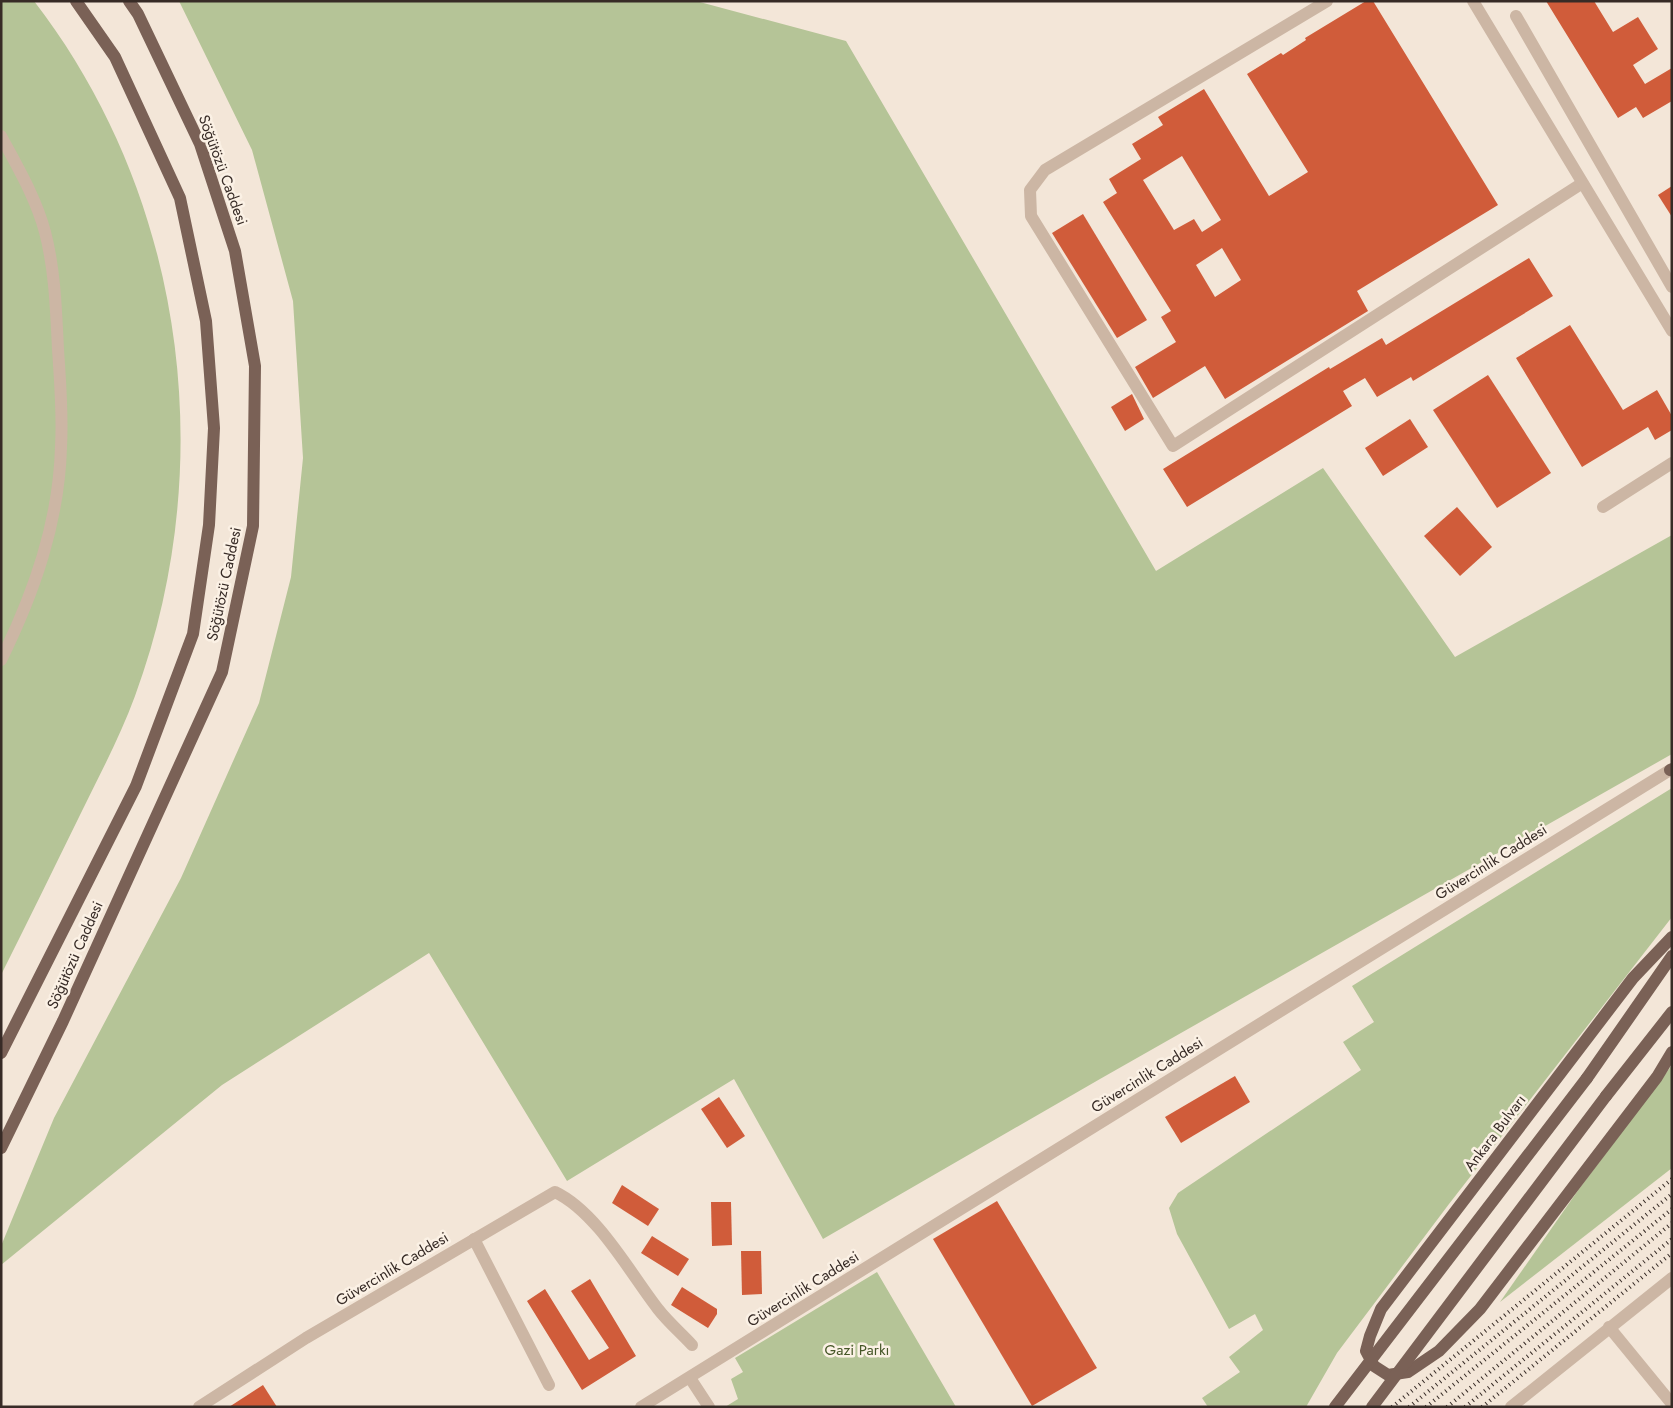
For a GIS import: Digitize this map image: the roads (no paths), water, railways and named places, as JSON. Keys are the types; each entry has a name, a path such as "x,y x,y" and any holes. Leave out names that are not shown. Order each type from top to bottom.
{"main road":[{"name":"Söğütözü Caddesi","path":"1,1053 136,786 193,634 209,525 214,428 206,320 180,198 115,58 76,1"},
{"name":"Söğütözü Caddesi","path":"1,1148 67,1012 222,672 253,526 255,366 235,252 200,144 138,14 129,1"},
{"name":"Ankara Bulvarı","path":"1672,937 1633,978 1381,1309 1366,1351 1374,1366 1388,1375 1408,1372 1439,1351 1466,1323 1480,1308 1657,1077 1672,1052"},
{"path":"1335,1407 1587,1078 1672,956"},
{"path":"1372,1407 1606,1096 1672,1012"}],"street":[{"path":"1327,1 1045,170 1030,190 1031,216 1173,446 1581,184"},
{"path":"1473,1 1581,184 1672,331"},
{"path":"1516,16 1672,287"},
{"path":"1,136 31,191 45,233 53,276 62,448 55,508 40,567 20,621 1,660"},
{"path":"1603,507 1672,463"},
{"name":"Güvercinlik Caddesi","path":"641,1407 1671,770"},
{"name":"Güvercinlik Caddesi","path":"200,1407 306,1338 555,1192 566,1197 604,1234 659,1310 692,1345"},
{"path":"474,1239 549,1385"},
{"path":"1511,1407 1672,1278"},
{"path":"1610,1327 1672,1404"},
{"path":"690,1378 709,1407"}],"railway":[{"path":"1392,1407 1672,1179"},
{"path":"1409,1407 1672,1194"},
{"path":"1426,1407 1672,1209"},
{"path":"1447,1407 1672,1223"},
{"path":"1465,1407 1672,1239"},
{"path":"1482,1407 1672,1253"}],"park label":[{"name":"Gazi Parkı","path":"857,1350"}]}
